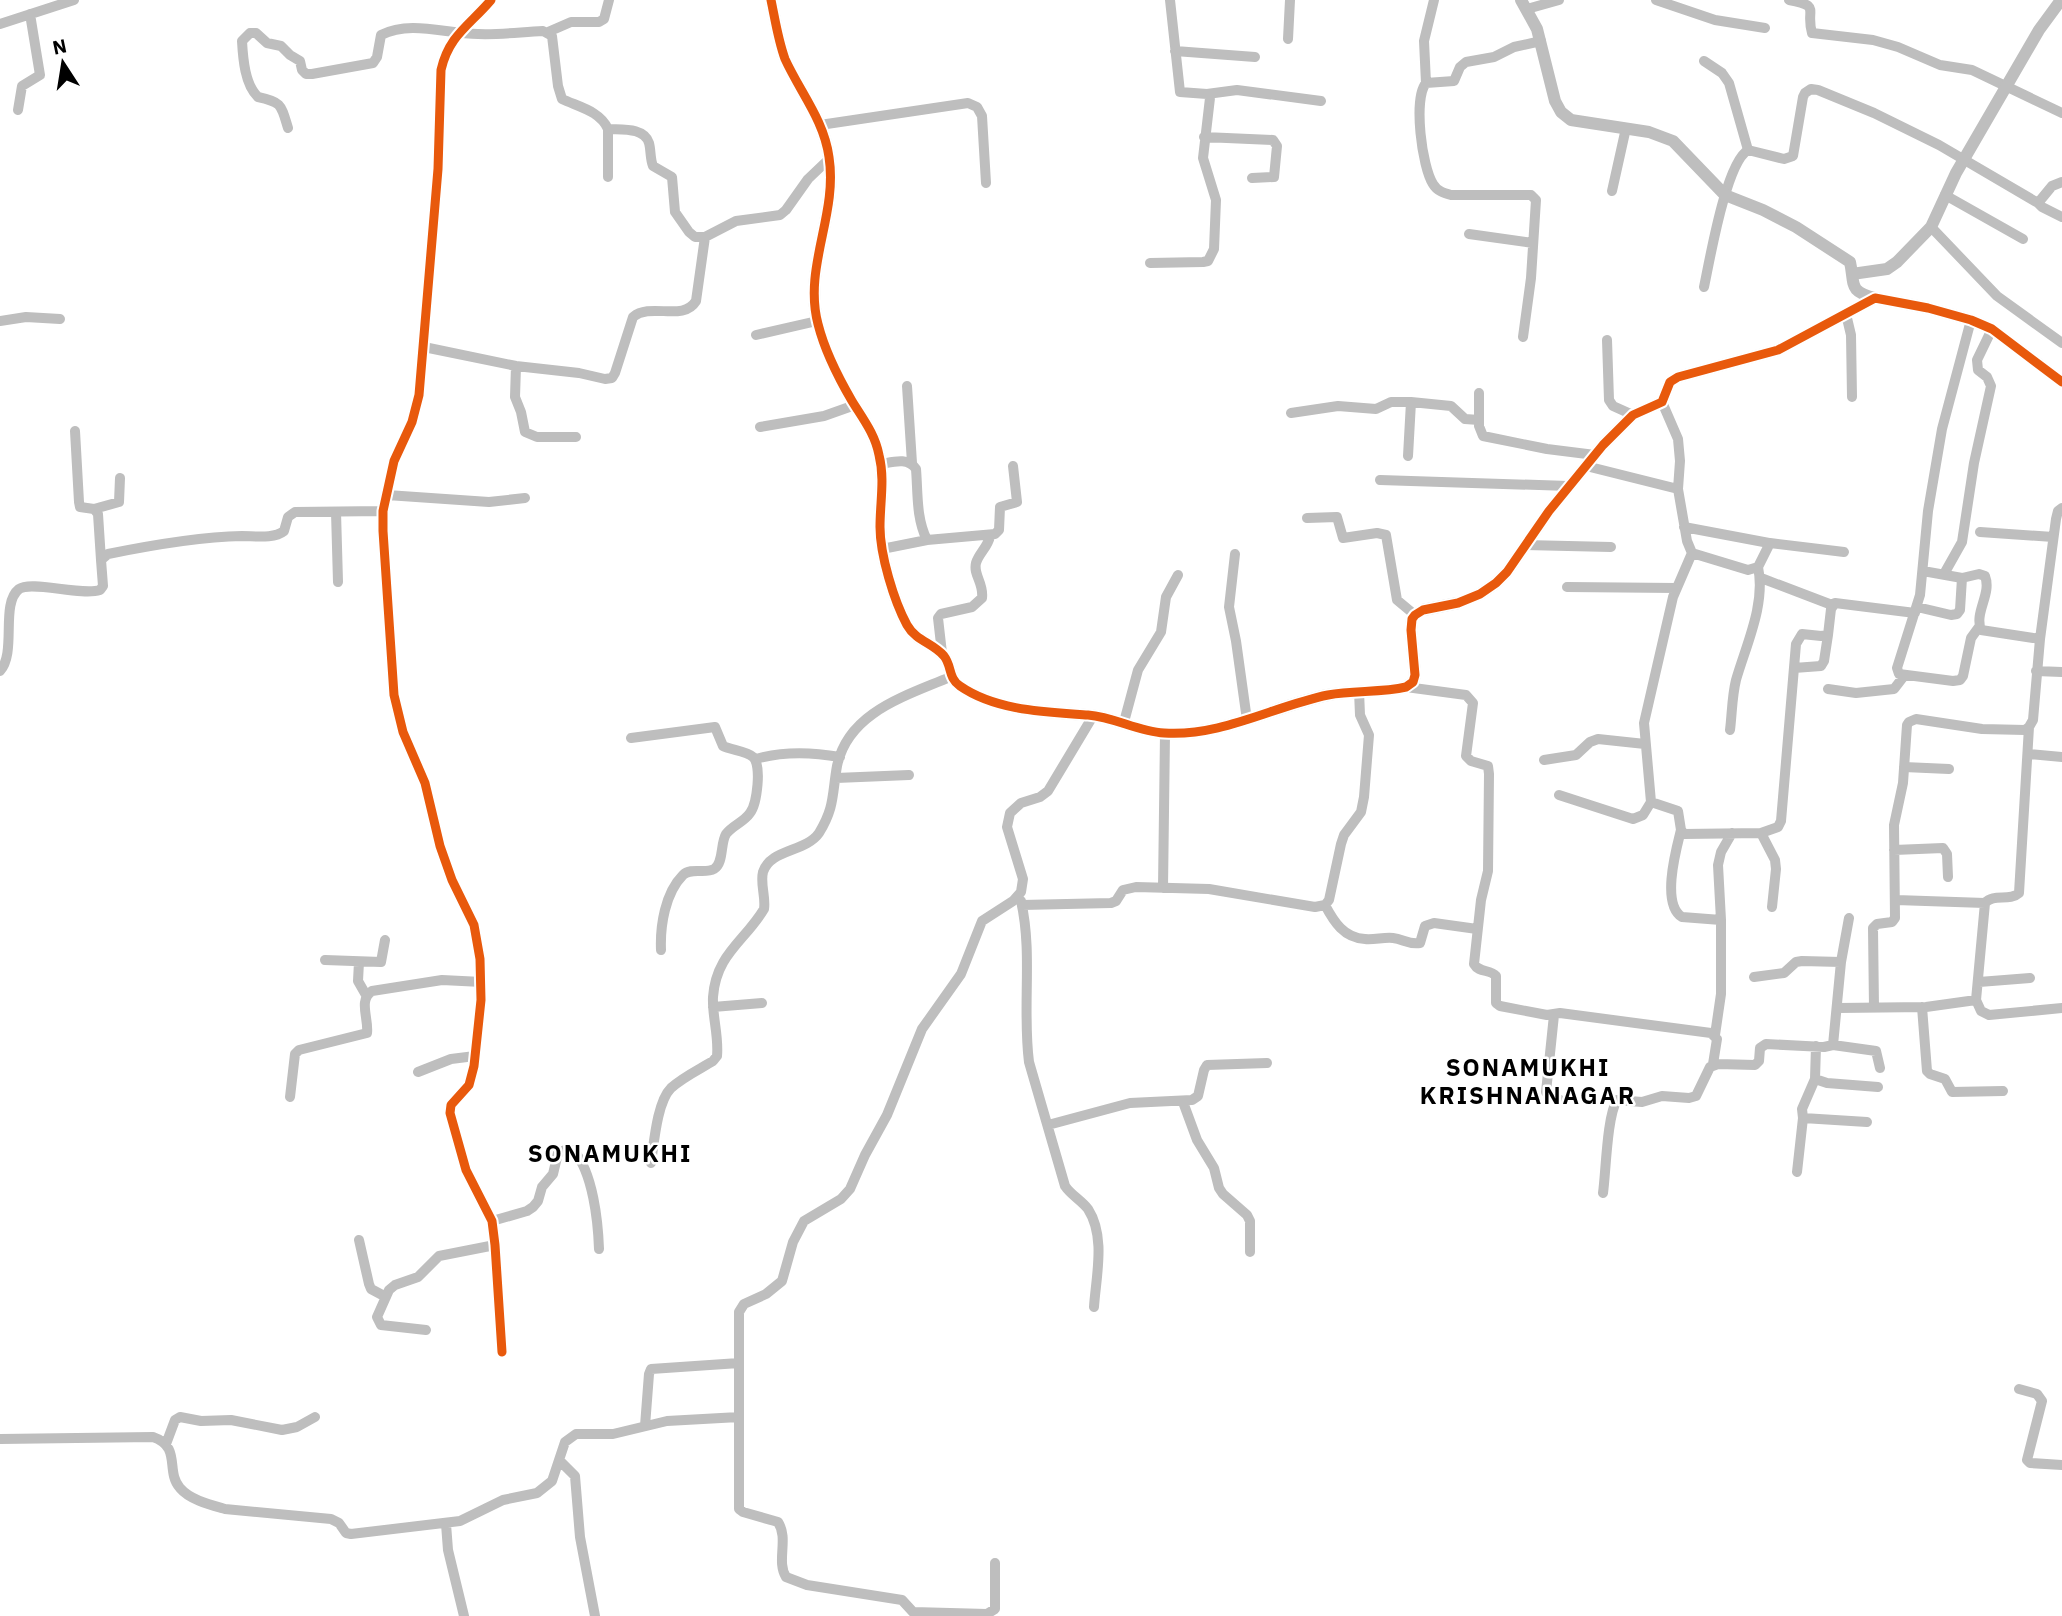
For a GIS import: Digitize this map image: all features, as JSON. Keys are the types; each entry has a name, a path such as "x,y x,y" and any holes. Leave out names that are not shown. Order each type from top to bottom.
{"street":[{"path":"0,24 30,14 43,5 75,0"},
{"path":"491,0 460,31 445,55 441,70 437,182 419,395 412,422 394,461 383,511 383,531 394,695 403,732 425,783 444,858 478,939 482,982 475,1056 468,1085 451,1105 450,1113 466,1170 492,1221 502,1352"},
{"path":"288,128 280,104 258,97 251,87 242,53 242,41 250,33 261,36 267,43 281,46 300,61 306,74 312,74 373,63 377,57 381,35 388,32 419,29 475,34 548,32 571,22 599,22 604,19 609,0"},
{"path":"771,0 786,59 820,125 829,159 830,201 813,281 817,321 825,346 875,439 881,464 883,494 880,531 882,548 908,627 917,638 942,653"},
{"path":"1170,0 1180,92 1208,94 1237,90 1321,101"},
{"path":"1288,39 1290,0"},
{"path":"1434,0 1424,41 1426,83 1422,88 1421,141 1434,187 1451,195 1531,195 1536,200 1531,278 1523,337"},
{"path":"1559,0 1524,5 1541,41 1555,101 1561,112 1571,120 1649,132 1673,141 1725,195 1796,227 1850,262 1854,289 1875,298 1895,300 1971,320 1992,329 2062,382"},
{"path":"1656,0 1715,20 1765,28"},
{"path":"1789,0 1807,3 1810,7 1811,30 1814,33 1873,40 1898,47 1940,65 1972,70 2062,113"},
{"path":"1852,274 1887,268 1897,262 1931,227 1964,160 2039,30 2060,3"},
{"path":"18,110 22,86 40,75 30,14"},
{"path":"548,32 552,36 562,99 600,116 608,129 608,177"},
{"path":"1426,83 1454,81 1460,67 1466,62 1486,59 1514,47 1541,41"},
{"path":"1175,51 1255,57"},
{"path":"1704,61 1722,73 1729,83 1748,150"},
{"path":"1748,150 1784,159 1793,156 1803,97 1811,89 1818,90 1874,113 1939,145 2062,217"},
{"path":"1150,263 1203,262 1209,261 1213,255 1216,200 1204,165 1204,137 1210,105 1208,94"},
{"path":"820,125 968,103 977,107 982,116 986,183"},
{"path":"1612,191 1626,128"},
{"path":"608,129 635,131 648,141 653,166 672,177 675,212 695,237 705,237 736,222 780,215 808,179 829,159"},
{"path":"1204,137 1273,140 1277,146 1274,177 1252,178"},
{"path":"1704,287 1725,195 1740,158 1748,150"},
{"path":"2038,202 2060,179"},
{"path":"1945,195 2023,239"},
{"path":"1931,227 1997,296 2062,343"},
{"path":"1469,234 1533,243"},
{"path":"424,347 516,366 612,378 633,317 645,310 684,311 692,308 696,301 705,237"},
{"path":"1875,298 1777,350 1678,377 1665,388 1662,402 1679,446 1678,489 1688,548 1692,553 1759,573 1832,605 1840,603 1957,614 1960,610 1962,578"},
{"path":"1846,314 1851,335 1852,397"},
{"path":"0,321 26,317 60,319"},
{"path":"1923,571 1962,578 1979,573 1985,576 1988,583 1979,627 1971,638 1963,676 1959,680 1904,676 1899,674 1897,668 1916,610 1923,571 1928,511 1942,429 1971,320"},
{"path":"756,335 817,321"},
{"path":"1944,574 1962,542 1974,463 1991,386 1987,377 1978,370 1977,359 1992,329"},
{"path":"1606,340 1609,400 1613,406 1633,415"},
{"path":"516,366 514,397 521,412 525,432 537,437 576,437"},
{"path":"907,386 920,527 927,540"},
{"path":"1479,393 1480,432 1483,436 1595,455"},
{"path":"1291,414 1338,406 1376,409 1391,402 1411,402 1451,406 1465,419 1479,420"},
{"path":"1408,456 1411,402"},
{"path":"1406,687 1413,682 1415,675 1410,630 1415,615 1423,610 1458,603 1480,594 1496,583 1595,455 1633,415 1662,402"},
{"path":"760,427 824,415 855,405"},
{"path":"75,431 80,507 93,509 118,502 120,478"},
{"path":"881,464 906,461 912,463"},
{"path":"882,548 927,540 990,536 999,530 1000,507 1017,502 1013,466"},
{"path":"1586,466 1678,489"},
{"path":"1380,480 1569,486"},
{"path":"387,495 489,502 525,498"},
{"path":"1896,900 1985,903 1992,898 2012,897 2019,893 2029,727 2033,720 2036,671 2053,537 2058,511 2062,508"},
{"path":"0,671 6,664 8,652 9,613 21,587 30,585 68,591 100,590 103,586 98,517 93,509"},
{"path":"101,560 108,554 173,542 220,537 275,536 284,531 291,513 383,511"},
{"path":"336,512 338,582"},
{"path":"1307,518 1337,517 1343,538 1377,533 1386,535 1397,600 1415,615"},
{"path":"1684,527 1769,543 1843,552"},
{"path":"1980,532 2053,537"},
{"path":"990,536 988,545 976,563 977,575 982,584 982,597 972,607 941,614 938,618 942,653 947,661 950,677 958,685 970,692 1020,709 1093,716 1165,734 1184,733 1247,720 1311,699 1359,691 1406,687 1466,695 1473,703 1466,756 1471,761 1488,766 1489,774 1488,872 1480,900 1474,964 1480,970 1496,976 1496,1003 1500,1006 1553,1015 1568,1014 1715,1035"},
{"path":"1730,730 1735,686 1751,632 1759,573 1769,543"},
{"path":"1525,545 1611,547"},
{"path":"1559,795 1633,819 1643,815 1651,802 1644,723 1676,588 1692,553"},
{"path":"1235,554 1229,607 1237,641 1247,720"},
{"path":"1124,722 1138,670 1161,632 1166,597 1178,575"},
{"path":"1567,587 1676,588"},
{"path":"1794,668 1821,666 1832,605"},
{"path":"1979,627 1985,631 2040,639"},
{"path":"1681,830 1690,835 1761,833 1778,827 1781,821 1796,644 1802,634 1828,635"},
{"path":"2036,671 2062,672"},
{"path":"1828,689 1856,692 1894,689 1904,676"},
{"path":"651,1163 655,1132 666,1094 717,1056 713,995 721,965 764,909 762,881 767,864 814,840 832,808 840,757 853,732 870,715 950,677"},
{"path":"995,1563 995,1609 993,1612 978,1615 914,1612 902,1600 807,1585 786,1577 782,1569 782,1528 778,1522 743,1512 739,1508 739,1312 744,1304 777,1287 785,1276 799,1227 811,1215 841,1199 850,1189 887,1115 922,1029 961,974 982,921 1021,900 1111,903 1129,888 1209,889 1315,907 1325,905 1329,900 1344,835 1359,817 1364,797 1369,736 1360,715 1359,691"},
{"path":"1093,716 1048,791 1016,807 1007,819 1007,827 1023,879 1021,900 1027,934 1026,1044 1029,1062 1065,1186 1088,1210 1097,1235 1094,1307"},
{"path":"1874,1008 1873,928 1877,924 1892,922 1895,918 1894,825 1903,783 1906,729 1909,722 1925,720 1982,729 2025,730 2029,727"},
{"path":"631,738 715,727 723,746 751,755 755,759 758,776 752,811 725,835 718,865 713,870 684,874 673,892 662,921 661,950"},
{"path":"1163,888 1165,734"},
{"path":"1544,760 1576,755 1590,742 1598,739 1645,744"},
{"path":"755,759 777,754 840,757"},
{"path":"2028,754 2062,757"},
{"path":"1904,767 1950,769"},
{"path":"836,778 909,775"},
{"path":"1651,802 1678,811 1681,830 1671,873 1674,909 1682,917 1721,920"},
{"path":"1603,1193 1614,1104 1617,1100 1643,1102 1662,1096 1696,1096 1713,1064 1721,1003 1719,858 1732,833"},
{"path":"1761,833 1776,869 1772,907"},
{"path":"1894,850 1943,848 1947,854 1948,877"},
{"path":"1985,903 1976,1000 1981,1011 1989,1015 2062,1008"},
{"path":"1325,905 1340,929 1366,940 1391,938 1413,944 1420,943 1425,926 1434,923 1477,929"},
{"path":"1833,1045 1841,962 1849,918"},
{"path":"325,960 381,962 385,940"},
{"path":"290,1097 295,1054 299,1050 366,1034 366,995 359,981 359,962"},
{"path":"1754,978 1784,973 1796,962 1841,962"},
{"path":"1979,982 2030,978"},
{"path":"366,995 383,988 442,980 482,982"},
{"path":"1838,1008 1922,1007 1976,1000"},
{"path":"713,1007 762,1003"},
{"path":"1922,1007 1926,1067 1930,1074 1945,1079 1950,1091 1955,1093 2003,1091"},
{"path":"1553,1015 1546,1092 1560,1100"},
{"path":"1713,1064 1755,1065 1758,1063 1760,1048 1766,1044 1833,1045 1877,1051 1880,1069"},
{"path":"1797,1172 1802,1109 1815,1079 1816,1046"},
{"path":"418,1072 443,1061 475,1056"},
{"path":"1048,1125 1130,1103 1183,1102 1198,1097 1207,1065 1267,1063"},
{"path":"1815,1079 1827,1083 1878,1087"},
{"path":"1183,1102 1197,1140 1214,1168 1219,1188 1250,1221 1250,1252"},
{"path":"1803,1118 1867,1122"},
{"path":"492,1221 533,1207 542,1187 552,1174 558,1153 568,1149 574,1151 581,1163 595,1204 599,1249"},
{"path":"359,1240 369,1284 372,1289 386,1297"},
{"path":"426,1330 381,1325 377,1317 395,1285 418,1277 439,1256 495,1245"},
{"path":"645,1426 651,1369 738,1363"},
{"path":"2019,1390 2037,1394 2042,1401 2027,1460 2030,1463 2062,1465"},
{"path":"166,1444 175,1420 180,1417 201,1421 230,1420 282,1430 298,1427 315,1417"},
{"path":"0,1439 153,1437 166,1444 169,1449 178,1487 210,1505 251,1513 293,1514 331,1520 340,1523 346,1534 351,1535 446,1524 471,1516 503,1500 543,1490 552,1481 565,1442 576,1434 613,1434 679,1420 739,1417"},
{"path":"560,1461 575,1476 577,1483 580,1537 595,1616"},
{"path":"446,1524 448,1550 464,1616"}],"cycle path":[{"path":"491,0 455,39 441,70 438,169 419,395 412,422 394,461 383,511 383,531 394,695 403,732 425,783 440,846 452,880 474,925 480,959 481,1000 474,1066 469,1085 451,1105 450,1113 466,1170 492,1221 502,1352"},
{"path":"771,0 785,59 817,118 829,157 829,200 815,282 818,324 828,354 872,433 877,447 882,473 881,538 893,591 907,625 915,635 944,656 956,683 989,701 1022,709 1098,716 1154,732 1185,733 1227,726 1328,695 1406,687 1413,682 1415,675 1411,630 1415,615 1423,610 1458,603 1480,594 1496,583 1507,572 1549,511 1603,445 1633,415 1662,402 1670,382 1678,377 1778,350 1875,298 1928,308 1992,329 2062,382"}],"district":[{"name":"SONAMUKHI KRISHNANAGAR","path":"1528,1081"},
{"name":"SONAMUKHI","path":"610,1153"}]}
